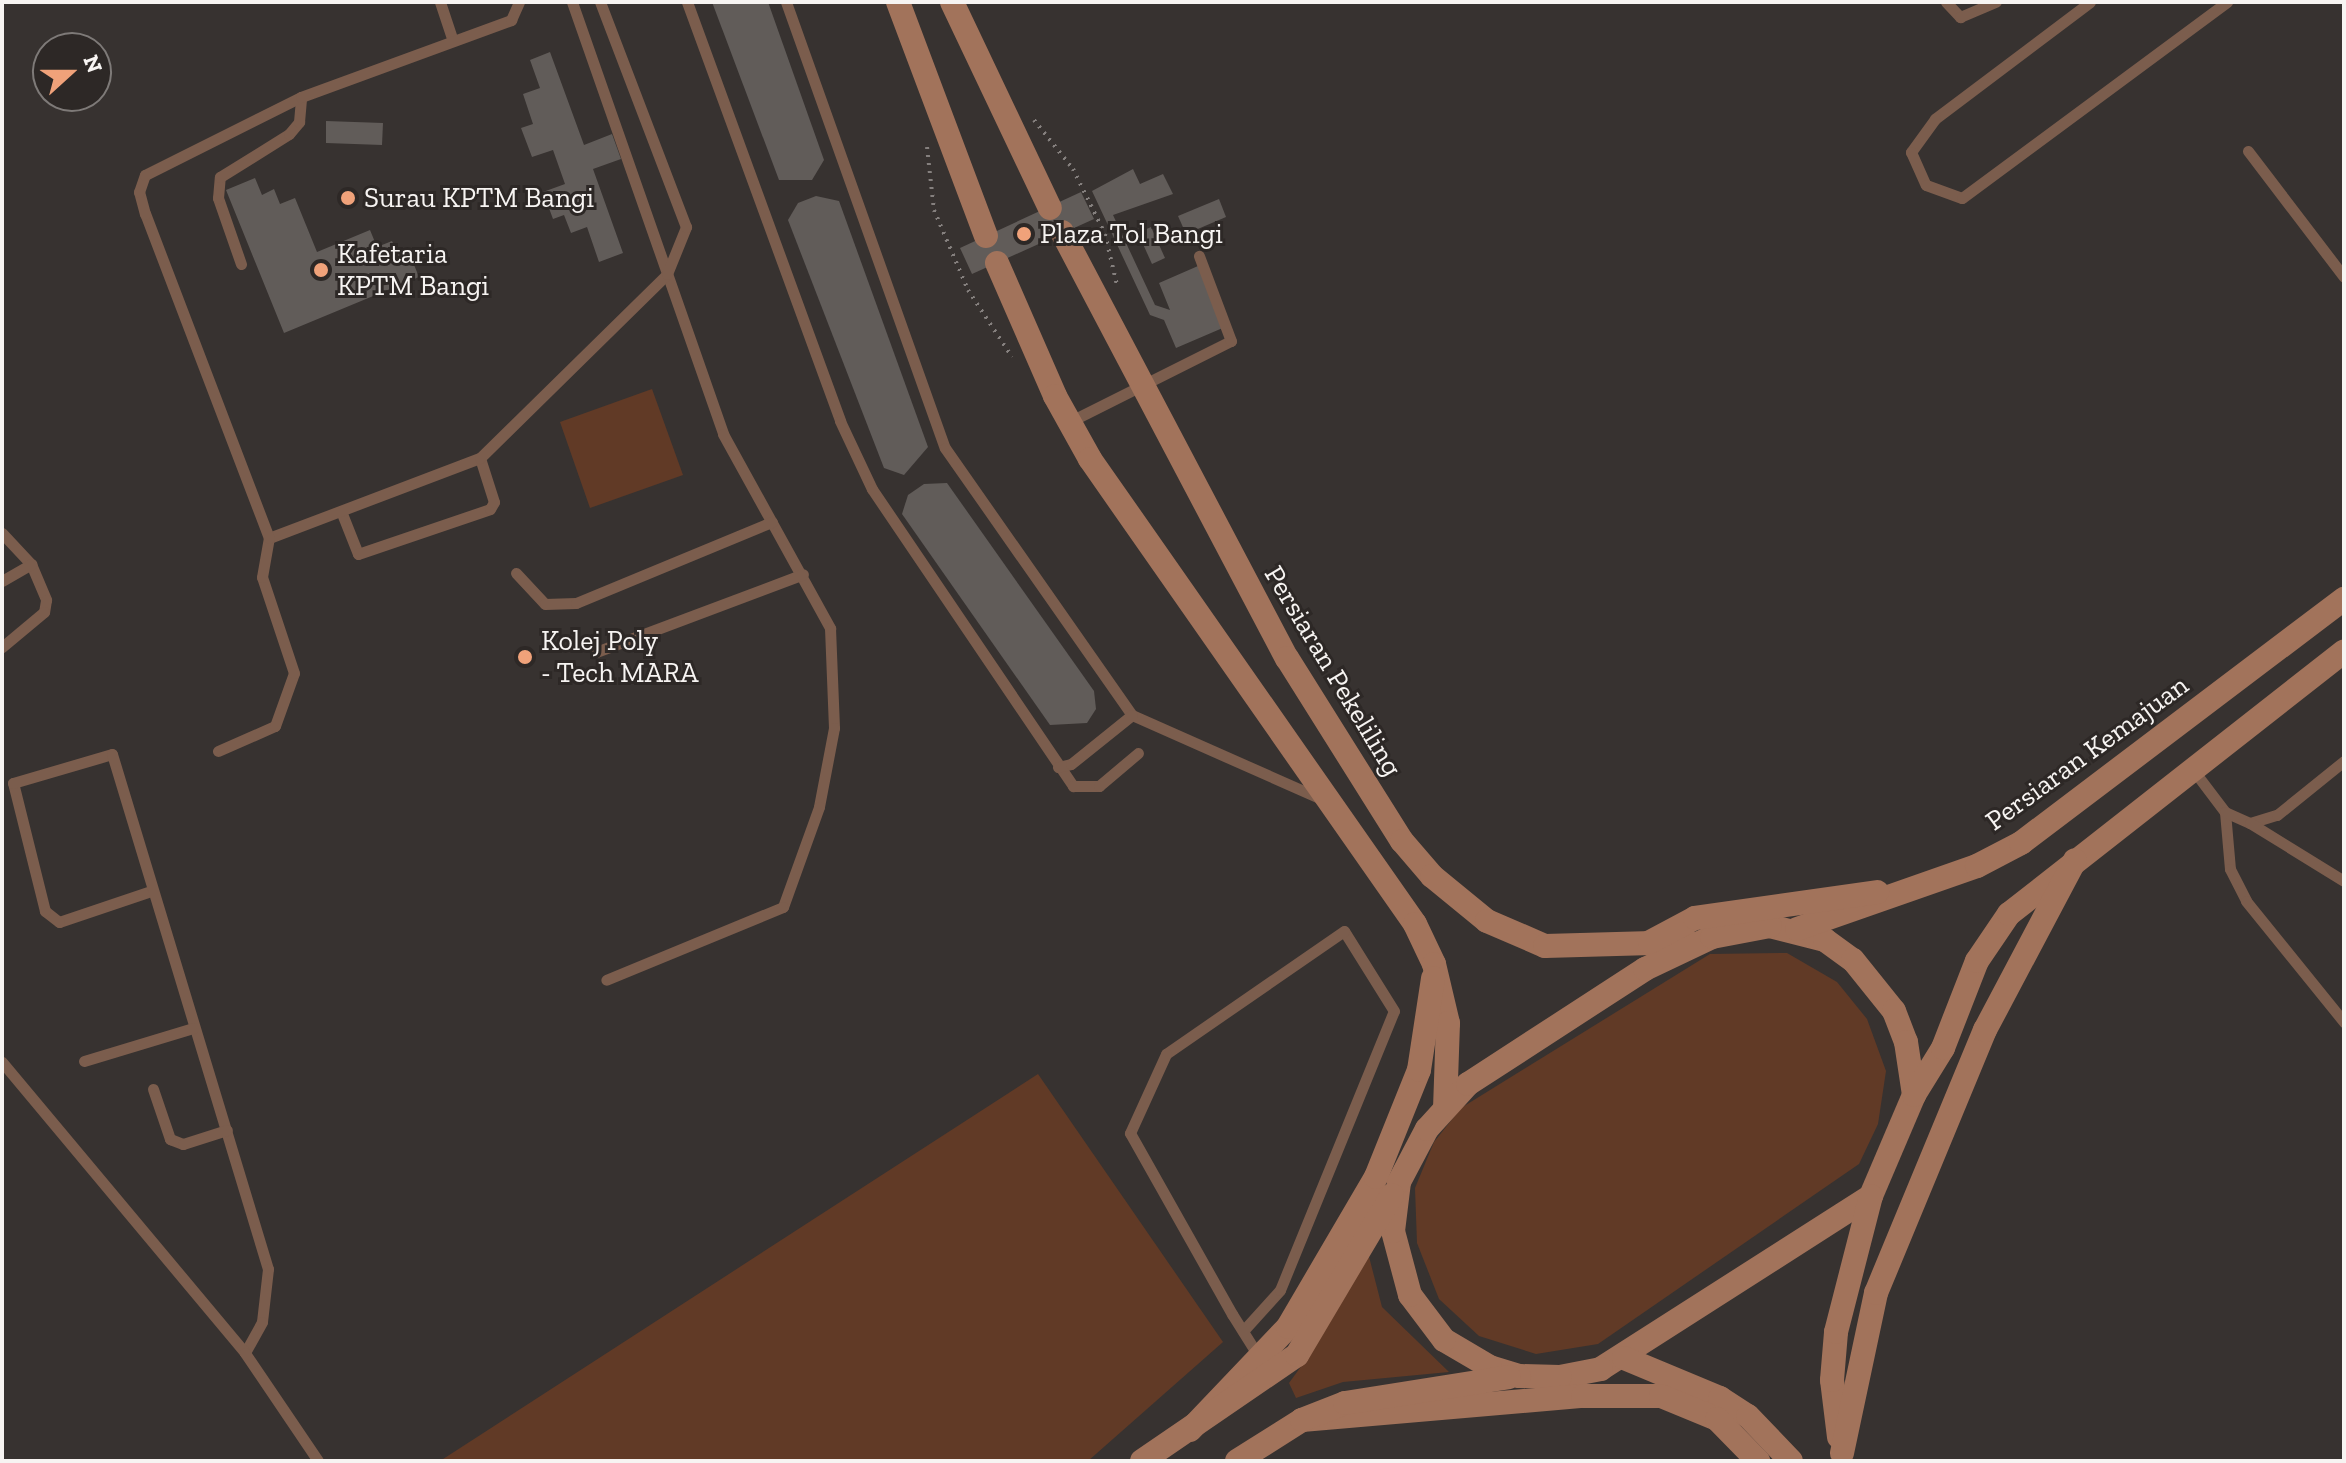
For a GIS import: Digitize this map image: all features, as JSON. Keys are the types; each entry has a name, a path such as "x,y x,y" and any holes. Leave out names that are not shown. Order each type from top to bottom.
{"main road":[{"path":"898,2 986,236"},
{"path":"952,2 1050,208"},
{"name":"Persiaran Pekeliling","path":"1062,232 1140,389 1329,730 1432,876 1487,921 1545,946 1699,941"},
{"path":"997,263 1069,422 1401,901 1434,964 1448,1023 1445,1107"},
{"name":"Persiaran Kemajuan","path":"1797,929 1903,888 1977,866 2021,843 2344,599"},
{"path":"1843,1457 1832,1380 1836,1332 1871,1196 1914,1095 1943,1048 1990,939 2009,914 2075,860 2194,771 2344,651"},
{"path":"1843,1457 1876,1293 1985,1030 2075,860"},
{"path":"1648,944 1695,918 1903,888"},
{"path":"1142,1461 1297,1355 1445,1107 1468,1084 1645,969 1699,941 1741,929 1797,929 1825,940 1875,984 1906,1042 1914,1095"},
{"path":"1190,1430 1288,1327 1376,1177 1407,1110 1434,964"},
{"path":"1399,1182 1393,1231 1410,1295 1463,1354 1519,1376"},
{"path":"1237,1461 1302,1420 1387,1394 1519,1376 1578,1375 1624,1358 1871,1196"},
{"path":"1624,1358 1720,1398 1748,1416 1791,1461"},
{"path":"1302,1420 1583,1396 1661,1396 1717,1419 1758,1461"}],"lane":[{"path":"440,2 453,41"},
{"path":"218,751 275,726 294,673 262,577 269,538 139,192 145,175 301,97 511,20 519,2"},
{"path":"572,2 723,434 803,574 830,628 834,728 819,807 783,907 606,980"},
{"path":"269,538 480,458 667,274 686,227 600,2"},
{"path":"687,2 840,421 872,489 1073,786 1089,790 1138,753"},
{"path":"786,2 945,448 1132,715 1331,802"},
{"path":"1946,2 1960,17 1996,2"},
{"path":"2090,2 1935,119 1911,152 1926,185 1962,198 2227,2"},
{"path":"241,264 218,198 220,177 289,134 299,122 301,97"},
{"path":"2248,151 2344,277"},
{"path":"1069,422 1231,341 1199,256"},
{"path":"341,511 358,554 490,509 494,502 480,458"},
{"path":"516,573 545,604 576,603 772,522"},
{"path":"2,533 31,564 44,589 44,612 2,647"},
{"path":"2,581 31,564"},
{"path":"596,652 803,574"},
{"path":"1058,767 1071,764 1132,715"},
{"path":"151,891 59,922 45,911 13,783 112,754 268,1269 262,1322 245,1353"},
{"path":"2250,823 2277,815 2344,761"},
{"path":"2194,771 2225,812 2237,886 2344,1022"},
{"path":"2225,812 2250,823 2344,881"},
{"path":"1243,1331 1258,1309 1280,1290 1394,1011 1344,931 1166,1054 1130,1133 1232,1314 1259,1357"},
{"path":"84,1061 193,1028"},
{"path":"2,1062 245,1353 318,1461"},
{"path":"153,1089 170,1139 183,1144 227,1130"},
{"path":"1232,1314 1258,1309"}],"path":[{"path":"926,132 934,210 989,329 1020,364"}],"shaded area":[{"path":"652,389 683,475 590,508 560,422"},
{"path":"1787,953 1837,982 1867,1019 1886,1071 1878,1124 1859,1164 1598,1344 1536,1354 1479,1336 1439,1299 1417,1243 1415,1188 1434,1142 1461,1108 1710,954"},
{"path":"1038,1074 1223,1342 1088,1461 440,1461"},
{"path":"1365,1241 1382,1307 1449,1372 1343,1382 1296,1398 1289,1383 1313,1350"}],"building":[{"path":"712,2 768,2 824,160 812,180 779,180"},
{"path":"550,52 584,145 612,134 621,159 593,169 623,253 599,262 587,227 571,233 564,215 553,219 543,192 565,184 553,150 532,157 521,128 533,124 523,94 540,88 530,60"},
{"path":"326,121 383,123 382,145 326,143"},
{"path":"1133,169 1140,184 1163,174 1173,194 1113,215 1155,305 1170,310 1159,283 1198,266 1225,327 1176,348 1164,320 1150,315 1092,191"},
{"path":"255,178 262,195 274,189 280,204 295,198 317,252 370,230 377,247 392,241 398,254 408,250 419,277 284,333 226,190"},
{"name":"Plaza Tol Bangi","path":"1081,192 1094,219 972,274 960,248"},
{"path":"816,196 839,201 928,447 904,475 884,468 788,220 798,203"},
{"path":"1219,199 1226,217 1186,234 1178,216"},
{"path":"1151,227 1165,258 1152,264 1138,233"},
{"path":"947,483 1094,691 1096,709 1087,723 1050,725 902,514 908,495 924,484"}],"place":[{"name":"Surau KPTM Bangi","path":"348,198"},
{"name":"Plaza Tol Bangi","path":"1024,234"},
{"name":"Kafetaria KPTM Bangi","path":"321,270"},
{"name":"Kolej Poly - Tech MARA","path":"525,657"}]}
